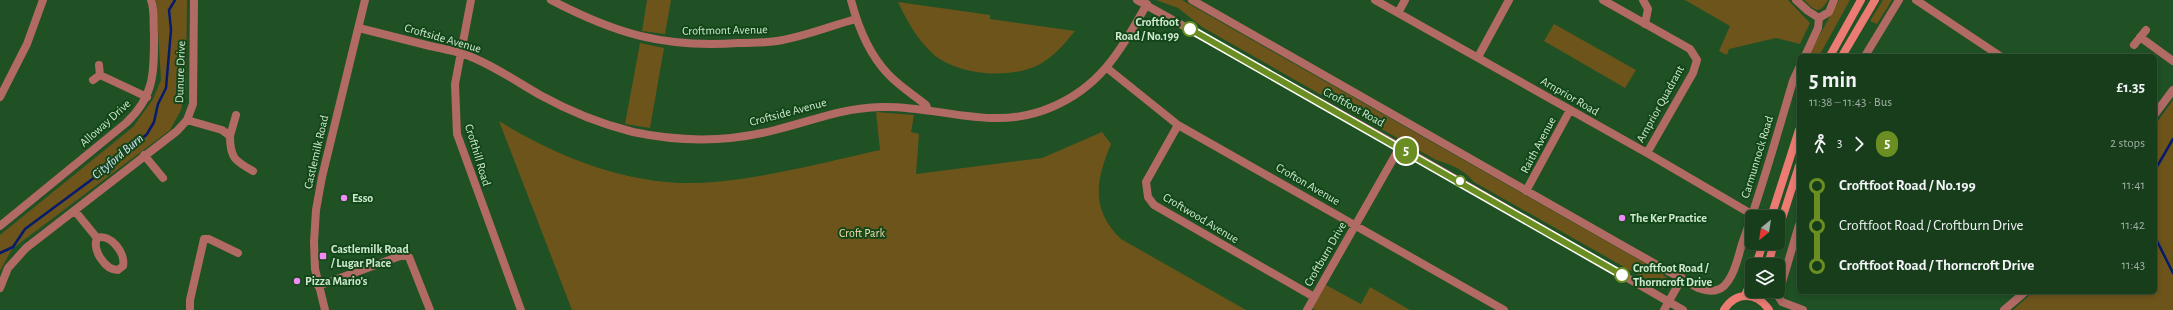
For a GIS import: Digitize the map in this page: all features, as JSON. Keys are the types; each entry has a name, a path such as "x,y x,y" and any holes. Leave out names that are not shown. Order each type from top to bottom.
{"main road":[{"path":"1831,54 1861,0"},
{"path":"1843,54 1874,0"},
{"path":"1773,210 1797,136"},
{"path":"1785,210 1797,172"},
{"path":"1724,310 1736,297 1745,295"},
{"path":"1755,298 1761,300 1769,310"}],"street":[{"path":"0,96 27,44 43,0"},
{"name":"Alloway Drive","path":"0,226 126,123 147,96 153,78 154,61 151,0"},
{"name":"Dunure Drive","path":"0,288 8,268 22,253 144,155 177,131 187,120 193,104 194,0"},
{"name":"Castlemilk Road","path":"325,310 318,286 314,242 316,210 322,177 365,0"},
{"name":"Crofthill Road","path":"470,0 454,84 457,134 521,310"},
{"name":"Croftmont Avenue","path":"551,0 580,15 625,33 678,44 705,45 777,41 856,18"},
{"path":"851,0 856,18 868,48 876,61 892,78 926,106 928,110"},
{"name":"Croftfoot Road","path":"1137,0 1400,147 1683,310"},
{"name":"Croftfoot Road","path":"1192,0 1698,288 1713,291"},
{"name":"Arnprior Road","path":"1375,0 1647,153 1745,210"},
{"path":"1398,13 1405,0"},
{"path":"1478,57 1509,0"},
{"name":"Arnprior Quadrant","path":"1602,0 1690,49 1697,60 1693,73 1647,153"},
{"path":"1644,0 1648,9 1645,24"},
{"path":"1796,0 1808,11 1819,18"},
{"path":"1819,18 1828,12 1834,0"},
{"path":"1866,54 1899,0"},
{"path":"1916,0 1996,54"},
{"name":"Croftside Avenue","path":"358,28 459,53 501,71 540,95 594,120 635,132 695,140 752,135 849,110 881,107 928,110 985,119 1006,119 1030,115 1070,99 1107,68 1120,52 1146,4"},
{"path":"1806,54 1818,28 1819,18"},
{"path":"2134,45 2146,30"},
{"path":"2140,37 2173,61"},
{"path":"99,65 100,75"},
{"name":"Crofton Avenue","path":"1107,68 1178,125 1504,310"},
{"name":"Carmunnock Road","path":"1754,210 1793,81 1797,72"},
{"path":"100,75 147,96"},
{"path":"93,80 100,75"},
{"path":"2157,111 2173,90"},
{"name":"Raith Avenue","path":"1526,191 1570,110"},
{"path":"236,115 230,136 232,156 239,163 253,171"},
{"path":"187,120 222,130 230,136"},
{"name":"Croftwood Avenue","path":"1178,125 1146,182 1148,197 1154,205 1314,297"},
{"name":"Croftburn Drive","path":"1307,310 1400,147"},
{"path":"144,155 164,178"},
{"path":"75,211 97,238"},
{"path":"1797,232 1778,296 1782,302 1792,308 1803,310"},
{"name":"Carmunnock Road","path":"1713,291 1722,287 1730,278 1745,237"},
{"path":"190,310 190,300 204,239 209,239 238,253"},
{"path":"318,286 403,254 410,257 430,310"},
{"path":"1664,310 1682,278"},
{"path":"2004,310 2022,294"}],"green space":[{"path":"156,0 187,0 186,89 181,110 170,130 12,249 0,271 0,235 133,127 153,99 161,80"},
{"path":"647,0 671,0 665,34 642,31"},
{"path":"1156,0 1182,0 1664,274 1663,275 1669,279 1663,289 1474,182 1457,168 1436,160 1202,27 1178,8"},
{"path":"1685,0 1788,0 1810,23 1800,44 1776,38 1729,49 1727,55 1719,51 1730,26"},
{"path":"1804,0 1828,0 1822,8 1817,10 1811,7"},
{"path":"1839,0 1850,0 1820,54 1809,54"},
{"path":"1883,0 1892,0 1877,24 1870,21"},
{"path":"898,2 990,15 990,19 1075,31 1065,43 1045,61 1033,67 1003,73 971,71 956,67 943,61 932,53 913,29"},
{"path":"1554,24 1636,70 1625,88 1544,41"},
{"path":"640,43 664,48 650,128 625,124"},
{"path":"2173,100 2173,310 2013,310 2031,294 2157,294 2157,122"},
{"name":"Croft Park","path":"876,112 914,115 911,132 919,134 916,174 1042,158 1102,132 1111,144 1099,182 1100,205 1104,217 1111,228 1121,239 1246,310 572,310 499,121 549,148 602,169 657,181 685,183 714,182 756,177 880,150"},
{"path":"1326,285 1361,304 1370,287 1410,310 1315,310 1312,308"}],"waterway":[{"name":"Cityford Burn","path":"0,253 13,247 25,229 110,166 120,153 136,144 147,134 154,122 158,104 166,88 171,30 169,10 175,0"},
{"path":"2157,167 2173,139"},
{"path":"2157,241 2173,273"}],"bus line":[{"name":"5","path":"1190,29 1400,147 1622,275"}],"place":[{"name":"Croftfoot Road / No.199","path":"1190,29"},
{"name":"Esso","path":"344,198"},
{"name":"The Ker Practice","path":"1622,218"},
{"name":"Castlemilk Road / Lugar Place","path":"323,256"},
{"name":"Croftfoot Road / Thorncroft Drive","path":"1622,275"},
{"name":"Pizza Mario's","path":"297,281"}]}
